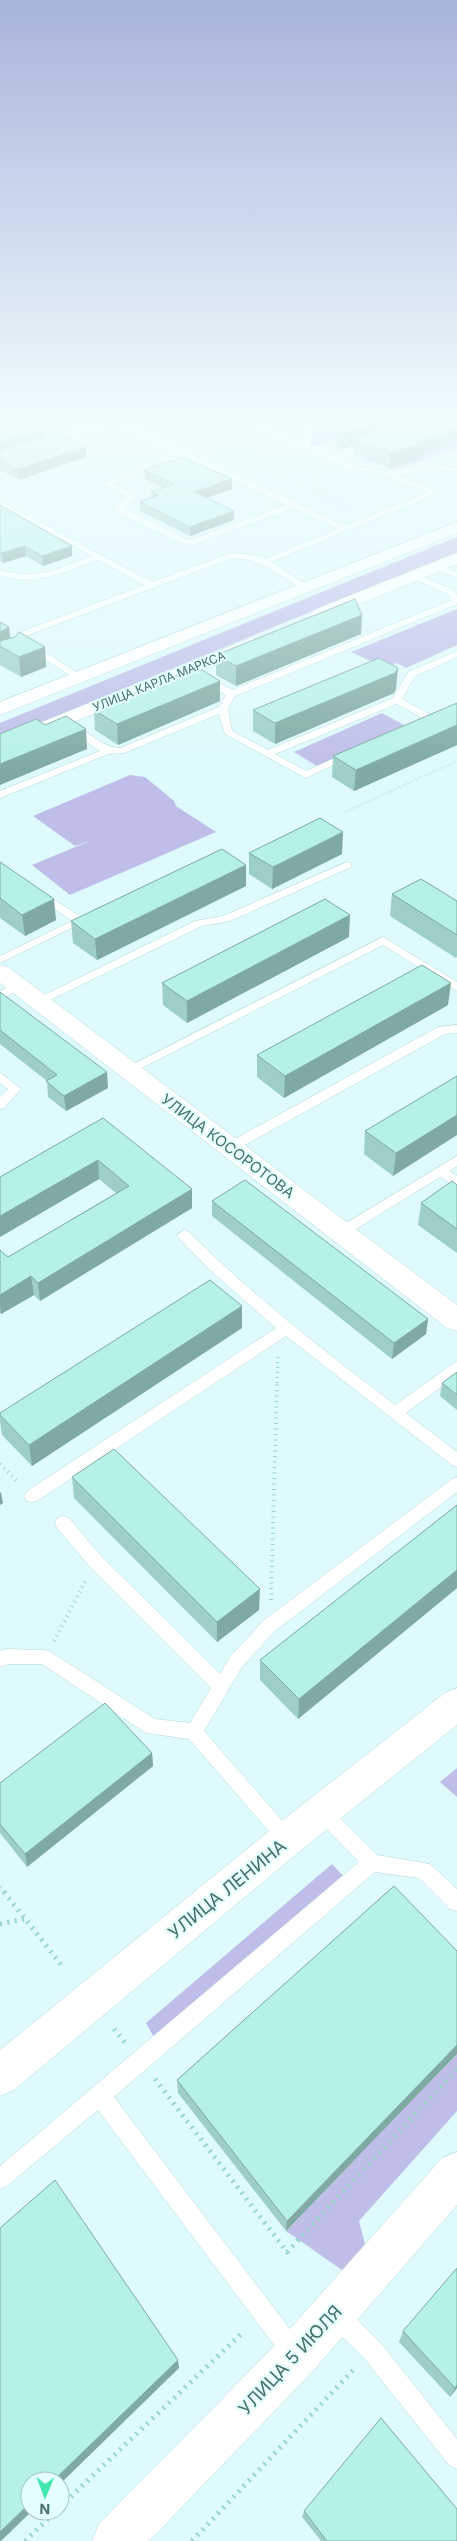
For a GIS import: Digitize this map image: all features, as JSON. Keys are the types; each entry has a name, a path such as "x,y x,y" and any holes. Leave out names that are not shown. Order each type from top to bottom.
{"street":[{"path":"0,709 431,538"},
{"path":"303,622 457,558"},
{"name":"УЛИЦА КАРЛА МАРКСА","path":"0,746 267,636"},
{"name":"УЛИЦА КОСОРОТОВА","path":"14,989 128,1070 457,1320"},
{"name":"УЛИЦА ЛЕНИНА","path":"0,2076 287,1839 457,1704"},
{"name":"УЛИЦА 5 ИЮЛЯ","path":"116,2541 296,2356 457,2173"}],"lane":[{"path":"63,538 152,586"},
{"path":"178,538 189,543 204,538"},
{"path":"265,562 323,538"},
{"path":"80,678 23,642 21,635 231,555 253,557 265,562 306,588"},
{"path":"0,572 18,578 32,577 98,557"},
{"path":"436,566 457,576"},
{"path":"0,795 107,751 121,751 223,708 231,694 457,601 451,592 414,576"},
{"path":"0,658 14,653 23,642"},
{"path":"267,754 396,700 411,674 457,654"},
{"path":"189,668 231,694"},
{"path":"396,700 428,718 411,726"},
{"path":"223,708 228,732 306,775 358,751"},
{"path":"61,721 107,751"},
{"path":"14,989 199,923 226,919 347,865"},
{"path":"32,888 80,921"},
{"path":"0,960 97,913"},
{"path":"128,1070 383,940 457,987"},
{"path":"229,1148 442,1030 457,1029"},
{"path":"0,1077 15,1089 0,1105"},
{"path":"342,1231 457,1160"},
{"path":"440,1170 457,1182"},
{"path":"184,1234 283,1330 397,1412 457,1461"},
{"path":"32,1496 283,1330"},
{"path":"397,1412 457,1367"},
{"path":"194,1732 236,1662 269,1626 457,1483"},
{"path":"63,1523 96,1562 221,1686"},
{"path":"0,1660 6,1656 45,1657 152,1727 194,1732 264,1809 287,1839"},
{"path":"322,1812 372,1863 422,1870 457,1902"},
{"path":"0,2179 372,1863"},
{"path":"100,2096 296,2356"},
{"path":"334,2313 372,2350 457,2457"}],"path":[{"path":"345,812 457,761"},
{"path":"269,1626 283,1330"},
{"path":"45,1657 96,1562"},
{"path":"0,1887 63,1966"},
{"path":"0,1924 25,1919"},
{"path":"161,2073 154,2080 287,2252 457,2069"},
{"path":"70,2497 241,2334"},
{"path":"192,2541 372,2350"},
{"path":"25,2541 46,2521"}],"shaded area":[{"path":"457,538 457,552 0,739 0,723"},
{"path":"457,609 457,645 406,668 397,663 386,668 351,652"},
{"path":"382,713 406,726 317,766 294,752"},
{"path":"130,775 145,777 174,801 176,806 216,832 70,895 32,865 92,840 75,846 33,816"},
{"path":"457,1768 457,1797 440,1782"},
{"path":"332,1864 345,1878 156,2041 146,2023"},
{"path":"457,2054 457,2111 359,2221 367,2252 345,2272 286,2231"}],"building":[{"path":"0,538 57,538 72,546 42,556 25,546 0,552"},
{"path":"355,599 362,615 236,666 216,655"},
{"path":"0,622 9,627 0,632"},
{"path":"19,632 45,647 19,657 0,646 0,641 15,637"},
{"path":"379,658 398,668 395,673 275,723 253,710"},
{"path":"197,667 220,681 117,724 94,710"},
{"path":"457,703 457,725 356,770 333,756"},
{"path":"66,716 86,729 0,764 0,734 36,719 45,725"},
{"path":"320,818 343,832 273,867 249,853"},
{"path":"222,849 246,865 95,939 71,921"},
{"path":"0,862 54,899 22,915 0,898"},
{"path":"421,879 457,901 457,935 392,894"},
{"path":"325,899 350,915 187,1001 162,983"},
{"path":"422,965 451,983 285,1076 257,1055"},
{"path":"0,992 107,1072 64,1096 46,1081 57,1075 0,1030"},
{"path":"457,1076 457,1115 396,1153 365,1131"},
{"path":"103,1118 192,1189 38,1283 31,1276 0,1295 0,1250 8,1257 129,1186 98,1160 0,1216 0,1177"},
{"path":"245,1180 428,1319 394,1343 212,1201"},
{"path":"452,1181 457,1185 457,1229 421,1203"},
{"path":"210,1280 242,1306 29,1445 0,1415 0,1413"},
{"path":"457,1372 457,1395 442,1383"},
{"path":"114,1449 260,1589 217,1622 72,1477"},
{"path":"457,1505 457,1570 299,1699 260,1660"},
{"path":"105,1703 152,1753 25,1854 0,1824 0,1783"},
{"path":"394,1886 457,1951 457,2045 287,2221 177,2080"},
{"path":"55,2180 178,2360 63,2471 20,2471 20,2513 0,2532 0,2228"},
{"path":"457,2268 457,2385 455,2388 403,2331"},
{"path":"381,2418 457,2509 457,2541 327,2541 304,2511"}]}
